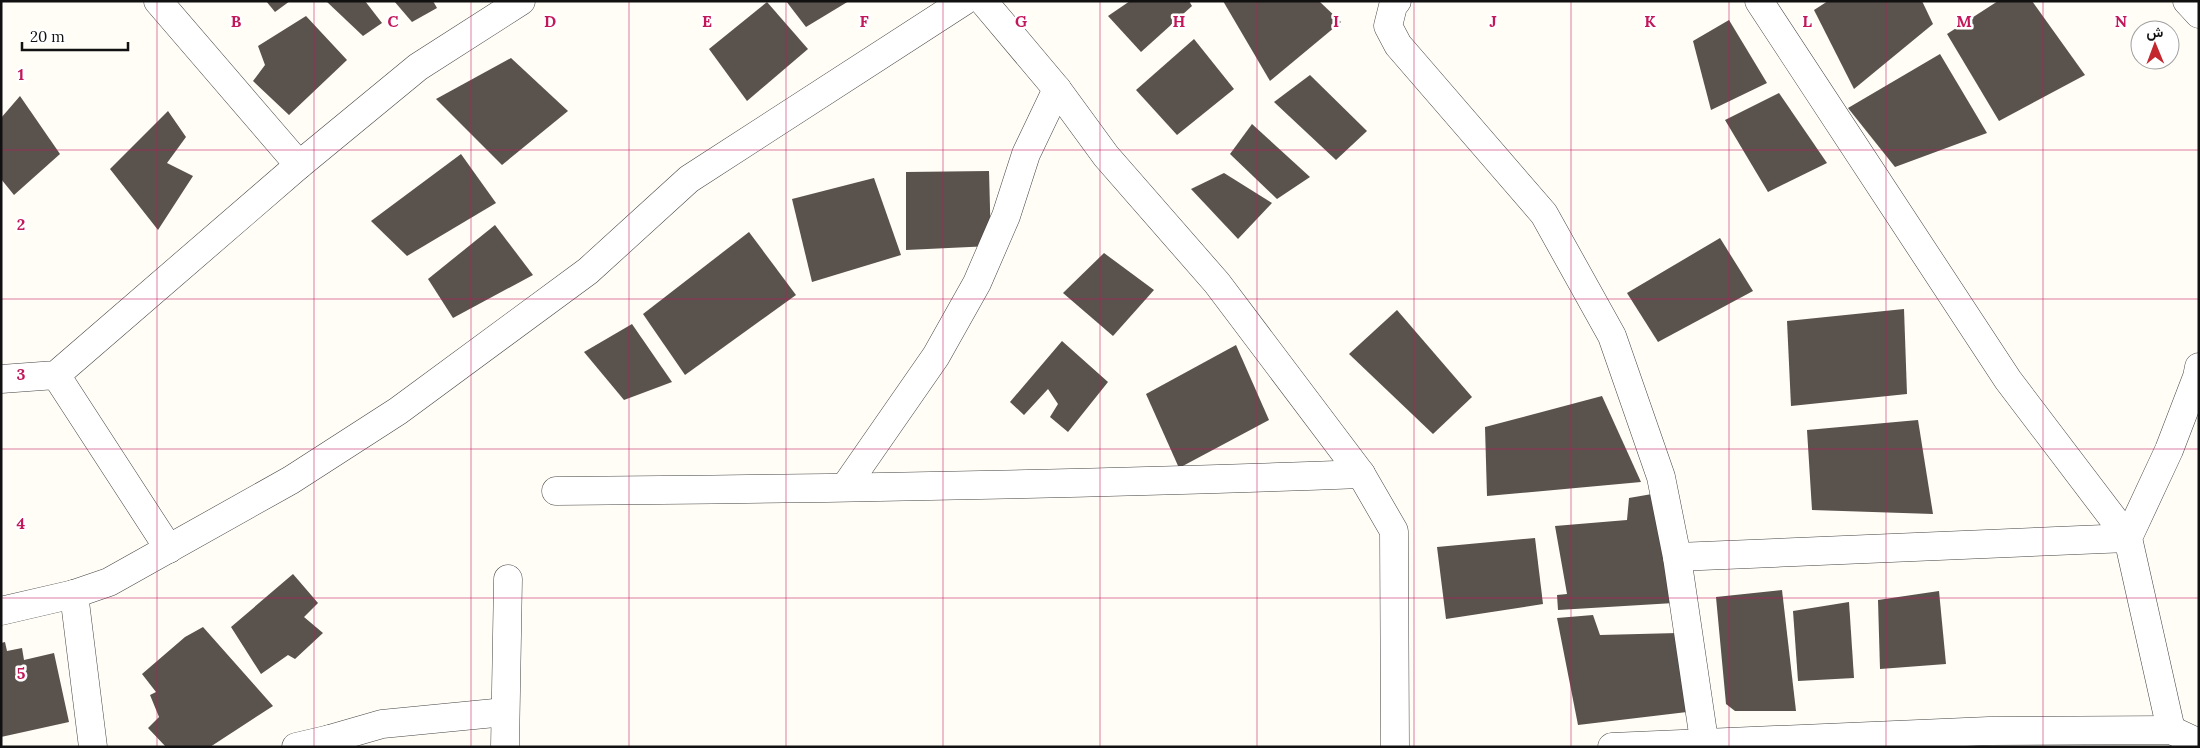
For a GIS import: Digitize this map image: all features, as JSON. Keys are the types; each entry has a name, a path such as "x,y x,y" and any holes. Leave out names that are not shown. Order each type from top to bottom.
{"street":[{"path":"158,1 299,165"},
{"path":"1,379 56,374 299,165 418,67 521,1"},
{"path":"1,611 74,594 109,582 291,480 398,411 588,271 689,179 964,1"},
{"path":"982,1 1058,89 1106,156 1217,283 1361,474 1394,531 1395,747"},
{"path":"1397,1 1393,6 1388,26 1398,45 1544,214 1612,336 1661,477 1677,557 1705,745"},
{"path":"1759,1 2008,380 2128,538 2171,730"},
{"path":"2187,1 2199,14"},
{"path":"845,487 936,356 977,283 1006,216 1026,154 1058,89"},
{"path":"2128,538 2169,450 2197,377 2199,367"},
{"path":"56,374 169,549"},
{"path":"556,491 1207,480 1361,474"},
{"path":"1677,557 2128,538"},
{"path":"505,747 508,579"},
{"path":"74,594 93,747"},
{"path":"296,747 330,743 382,724 505,712"},
{"path":"1612,747 1989,739 2171,730 2199,743"}],"building":[{"path":"266,1 290,1 275,12"},
{"path":"326,1 365,1 382,23 363,36"},
{"path":"394,1 433,1 437,8 412,22"},
{"path":"786,1 849,1 806,27"},
{"path":"1130,1 1189,1 1192,6 1141,52 1108,16"},
{"path":"1223,1 1319,1 1341,22 1270,81"},
{"path":"1828,1 1922,1 1933,24 1854,89 1814,10"},
{"path":"1998,1 2032,1 2085,75 1999,121 1947,34"},
{"path":"767,2 808,49 747,101 709,49"},
{"path":"306,16 347,60 289,115 253,81 265,65 258,46"},
{"path":"1729,20 1767,83 1711,110 1693,41"},
{"path":"1194,39 1234,89 1177,135 1136,90"},
{"path":"1940,54 1987,133 1895,167 1848,108"},
{"path":"511,58 568,111 502,165 436,99"},
{"path":"1310,75 1367,131 1336,160 1274,102"},
{"path":"1779,93 1827,163 1768,192 1725,120"},
{"path":"20,96 60,154 14,195 1,179 1,118"},
{"path":"168,111 186,137 167,163 193,176 158,230 110,169"},
{"path":"1252,124 1310,177 1277,199 1230,154"},
{"path":"461,154 496,203 407,256 371,221"},
{"path":"989,171 991,246 906,250 906,172"},
{"path":"1224,173 1272,203 1238,239 1191,189"},
{"path":"874,178 901,255 812,282 792,199"},
{"path":"495,225 533,275 453,318 428,279"},
{"path":"749,232 796,295 685,375 643,314"},
{"path":"1720,238 1753,291 1658,342 1627,293"},
{"path":"1104,253 1154,290 1113,336 1063,293"},
{"path":"1904,309 1907,394 1791,406 1787,321"},
{"path":"1397,310 1472,397 1433,434 1349,354"},
{"path":"632,324 672,382 624,400 584,352"},
{"path":"1062,341 1108,382 1068,432 1050,417 1058,404 1048,389 1024,415 1010,402"},
{"path":"1236,345 1269,420 1179,468 1146,394"},
{"path":"1602,396 1641,482 1487,496 1485,427"},
{"path":"1918,420 1933,514 1812,510 1807,430"},
{"path":"1652,494 1674,603 1558,610 1557,595 1567,594 1555,526 1627,520 1629,498"},
{"path":"1535,538 1543,604 1446,619 1437,547"},
{"path":"293,574 318,603 304,617 323,633 295,659 288,655 261,674 231,627"},
{"path":"1782,590 1796,711 1735,711 1726,704 1716,597"},
{"path":"1939,591 1946,664 1880,669 1878,600"},
{"path":"1849,602 1854,678 1798,681 1793,611"},
{"path":"1593,615 1600,635 1678,633 1687,712 1578,725 1557,618"},
{"path":"203,627 273,706 210,747 166,747 148,728 159,717 150,695 156,692 142,674 185,637"},
{"path":"5,642 7,651 22,648 24,660 54,653 69,722 1,737 1,643"}]}
